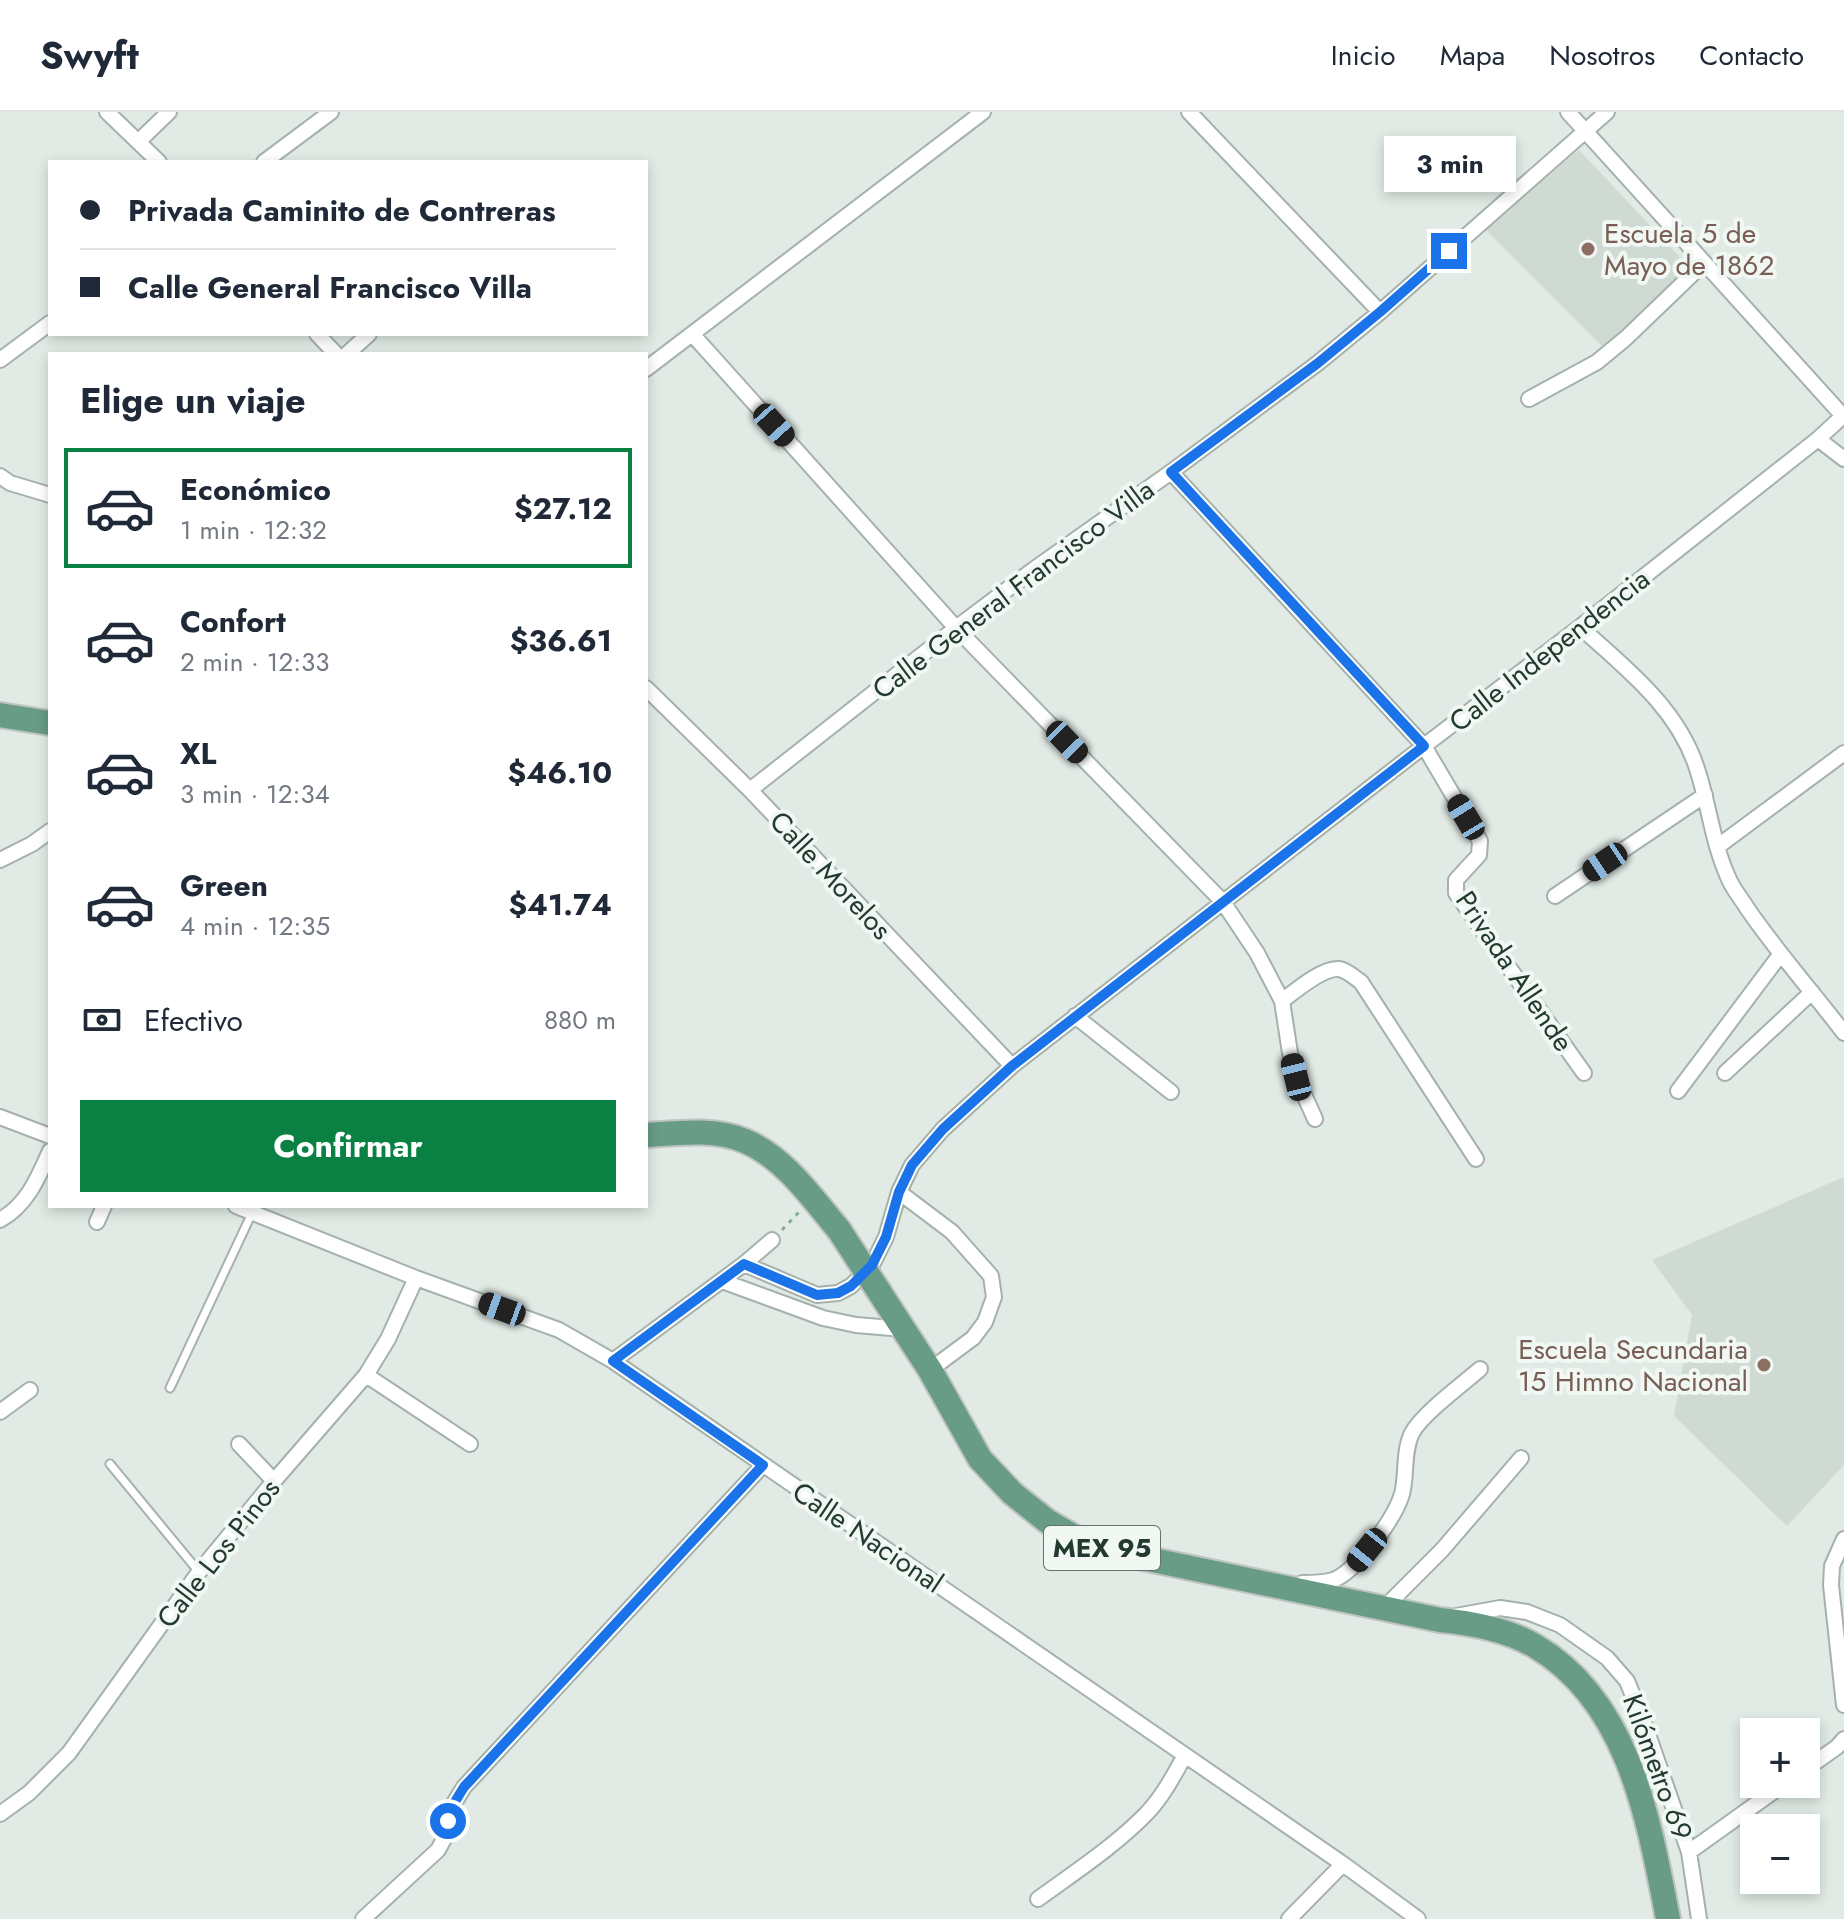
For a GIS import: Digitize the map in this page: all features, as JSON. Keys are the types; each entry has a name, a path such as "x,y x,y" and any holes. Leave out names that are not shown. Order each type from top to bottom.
{"main road":[{"path":"0,715 48,723"},
{"name":"MEX 95","path":"648,1135 693,1132 744,1140 779,1162 839,1230 930,1370 980,1459 1012,1493 1047,1521 1083,1542 1265,1584 1462,1622 1513,1636 1535,1646 1568,1672 1596,1704 1629,1763 1642,1801 1668,1919"}],"street":[{"path":"107,112 157,160"},
{"path":"139,141 169,112"},
{"path":"267,160 331,112"},
{"path":"648,368 983,112"},
{"path":"1189,112 1380,312"},
{"path":"1568,112 1844,416"},
{"name":"Calle General Francisco Villa","path":"750,790 1033,570 1318,363 1607,112"},
{"path":"1529,399 1597,362 1703,264"},
{"path":"0,360 48,324"},
{"path":"693,335 956,628 1223,902 1257,953 1282,1001 1296,1077 1315,1119"},
{"path":"319,336 334,352"},
{"path":"349,352 367,336"},
{"name":"Calle Independencia","path":"744,1264 817,1295 838,1293 851,1286 872,1265 886,1237 899,1192 912,1165 943,1129 1012,1066 1580,627 1844,416"},
{"path":"1818,439 1844,459"},
{"path":"1171,472 1424,746"},
{"path":"0,476 10,483 48,494"},
{"path":"1580,627 1642,683 1688,745 1698,769 1728,879 1780,955 1844,1033"},
{"name":"Calle Morelos","path":"648,690 750,790 1012,1066"},
{"name":"Privada Allende","path":"1424,746 1480,841 1479,855 1456,880 1456,893 1584,1073"},
{"path":"1717,847 1844,753"},
{"path":"1555,896 1705,795"},
{"path":"0,860 48,832"},
{"path":"1678,1091 1780,955"},
{"path":"1282,1001 1327,971 1339,969 1361,982 1476,1159"},
{"path":"1725,1073 1812,992"},
{"path":"1075,1016 1171,1092"},
{"path":"0,1117 48,1135"},
{"path":"0,1220 21,1205 38,1179 48,1156"},
{"path":"899,1192 952,1232 991,1276 994,1297 985,1322 973,1338 930,1370"},
{"path":"97,1222 103,1208"},
{"name":"Calle Nacional","path":"241,1208 416,1278 559,1330 613,1361 1343,1864 1418,1919"},
{"path":"613,1361 772,1240"},
{"name":"Calle Los Pinos","path":"0,1814 29,1793 69,1753 199,1572 366,1375 388,1339 416,1278"},
{"path":"722,1281 823,1318 856,1325 903,1329"},
{"path":"1265,1584 1321,1583 1349,1572 1385,1528 1395,1510 1402,1492 1410,1436 1419,1423 1480,1369"},
{"path":"366,1375 470,1444"},
{"path":"0,1412 30,1390"},
{"path":"239,1444 274,1481"},
{"path":"1384,1608 1442,1550 1521,1458"},
{"path":"363,1919 438,1850 445,1837 453,1805 464,1787 763,1465"},
{"path":"1844,1539 1832,1566 1831,1585 1844,1705"},
{"name":"Kilómetro 69","path":"1440,1620 1500,1608 1527,1612 1560,1625 1607,1658 1627,1681 1689,1852 1699,1919"},
{"path":"1820,1759 1844,1739"},
{"path":"1038,1899 1148,1812 1164,1792 1185,1755"},
{"path":"1689,1852 1764,1798"},
{"path":"1289,1919 1343,1864"}],"lane":[{"path":"170,1388 252,1213"},
{"path":"110,1464 199,1572"}],"shaded area":[{"name":"Escuela 5 de Mayo de 1862","path":"1579,150 1692,270 1605,349 1484,228"},
{"name":"Escuela Secundaria 15 Himno Nacional","path":"1844,1177 1844,1465 1787,1526 1674,1416 1692,1315 1652,1260"}],"place":[{"name":"Escuela 5 de Mayo de 1862","path":"1588,249"},
{"name":"Escuela Secundaria 15 Himno Nacional","path":"1764,1365"}],"route":[{"path":"448,1821 464,1787 763,1465 613,1361 744,1264 817,1295 838,1293 851,1286 872,1265 886,1237 899,1192 912,1165 943,1129 1012,1066 1424,746 1171,472 1318,363 1449,251"}]}
